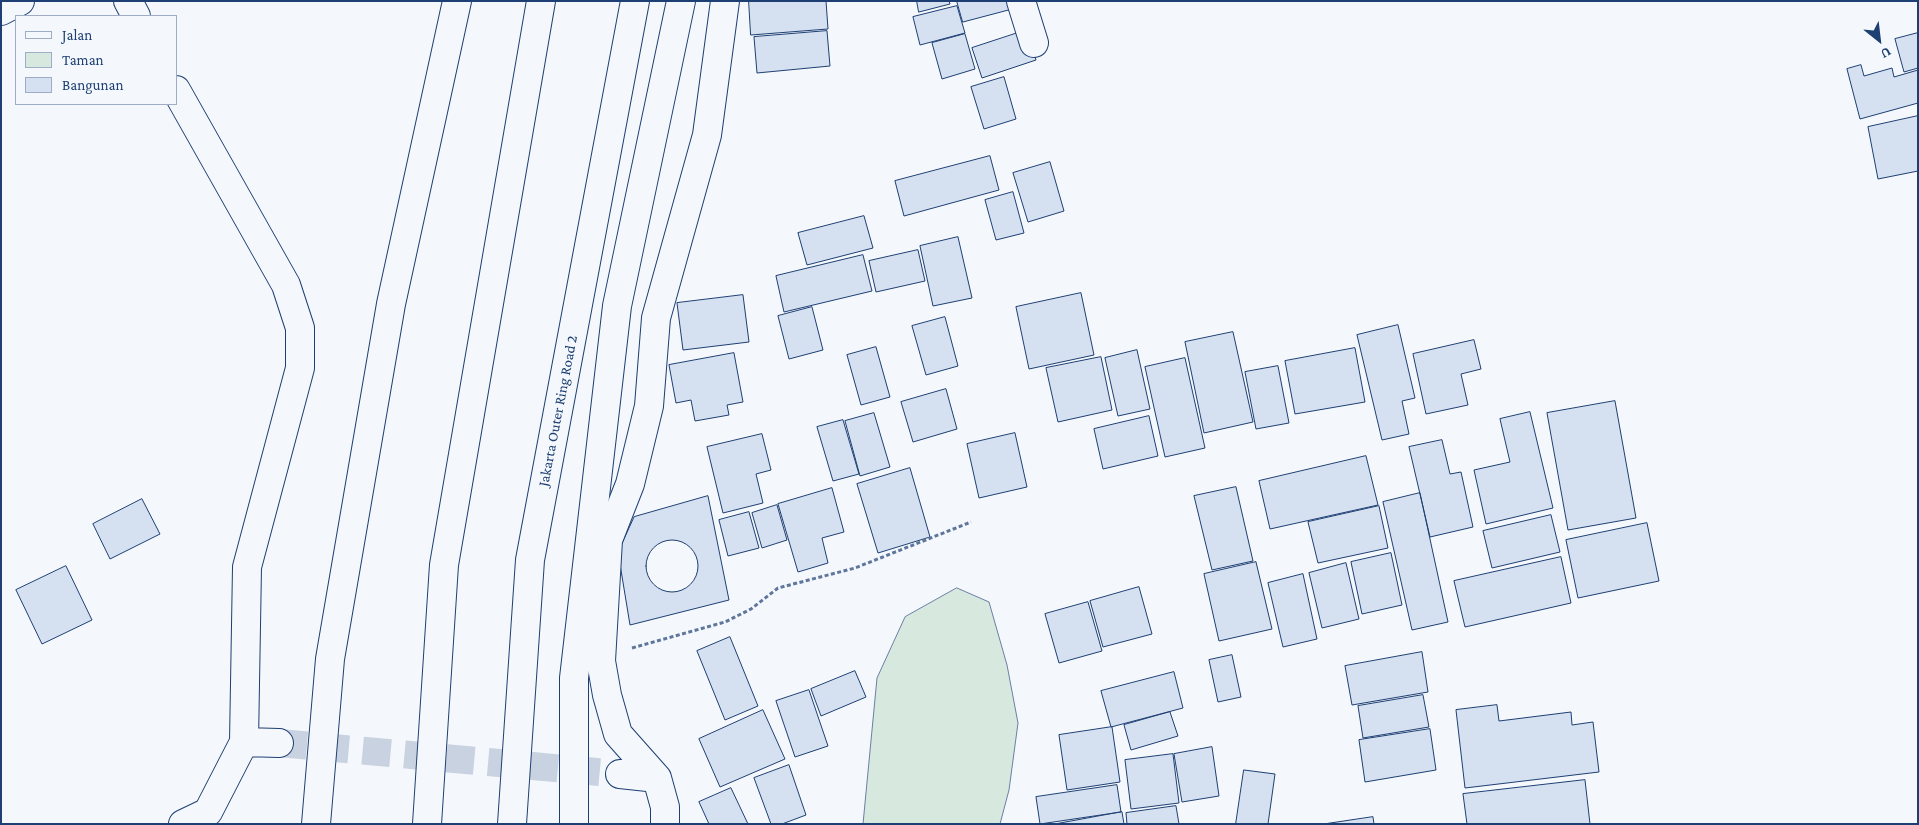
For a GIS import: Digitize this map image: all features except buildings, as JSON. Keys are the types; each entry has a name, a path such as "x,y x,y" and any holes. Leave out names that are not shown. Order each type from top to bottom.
{"main road":[{"path":"1,11 20,1"},
{"path":"128,1 135,15"},
{"path":"316,824 333,640 392,304 457,1"},
{"path":"427,824 444,564 541,1"},
{"name":"Jakarta Outer Ring Road 2","path":"512,824 530,560 635,1"},
{"path":"574,824 574,678 617,306 681,1"},
{"path":"665,824 666,807 657,778 618,734 607,695 602,661 608,540 630,484 649,406 656,318 707,135 725,1"},
{"path":"1021,1 1034,43"},
{"path":"178,94 286,286 300,328 300,368 247,567 244,742 208,812 183,824"},
{"path":"244,742 279,743"},
{"path":"620,774 657,778"}],"path":[{"path":"602,661 643,644 725,622 751,609 778,588 854,568 971,522"}],"green space":[{"path":"957,588 989,602 1007,665 1018,723 1009,790 1000,824 863,824 877,678 905,617"}],"tunnel":[{"path":"279,743 620,774"}]}
